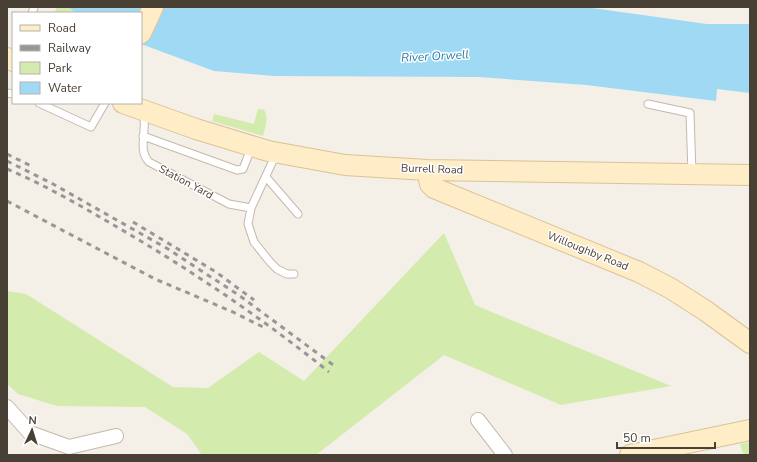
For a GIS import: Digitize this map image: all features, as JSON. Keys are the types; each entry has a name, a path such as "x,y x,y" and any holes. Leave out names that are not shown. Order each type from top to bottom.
{"main road":[{"path":"142,31 153,7"},
{"name":"Burrell Road","path":"126,104 189,127 277,153 345,165 427,170 750,175"},
{"name":"Willoughby Road","path":"427,170 430,184 434,188 639,272 670,288 706,311 750,343"},
{"path":"630,455 750,430"}],"street":[{"path":"7,407 30,433 69,447 116,436"},
{"path":"478,420 505,455"}],"lane":[{"path":"42,104 91,126 104,104"},
{"path":"648,104 690,113 692,174"},
{"name":"Station Yard","path":"143,110 144,126 142,145 145,158 153,165 229,204 250,208"},
{"path":"143,136 237,170 243,169 252,146"},
{"path":"277,153 250,208 248,224 252,237 270,262 277,269 287,274 294,274"},
{"path":"266,176 298,214"}],"green space":[{"path":"57,7 68,7 75,12 54,12"},
{"path":"258,109 263,109 267,118 263,136 212,121 214,114 254,124"},
{"path":"444,233 475,305 671,386 561,405 444,355 316,455 202,455 187,434 145,407 57,406 18,394 7,384 7,291 26,294 173,387 208,388 259,352 304,381"},
{"path":"750,442 750,455 744,455 740,444"}],"water":[{"name":"River Orwell","path":"68,7 585,7 707,24 750,24 750,93 717,89 716,101 586,85 479,77 274,76 214,71 142,44 142,12 75,12"}],"railway":[{"path":"7,154 31,166"},
{"path":"7,161 53,184 168,249 240,296 336,367"},
{"path":"7,169 76,204 172,260 226,295 329,372"},
{"path":"7,201 155,279 233,312 267,329"},
{"path":"133,222 216,272 254,300"}]}
